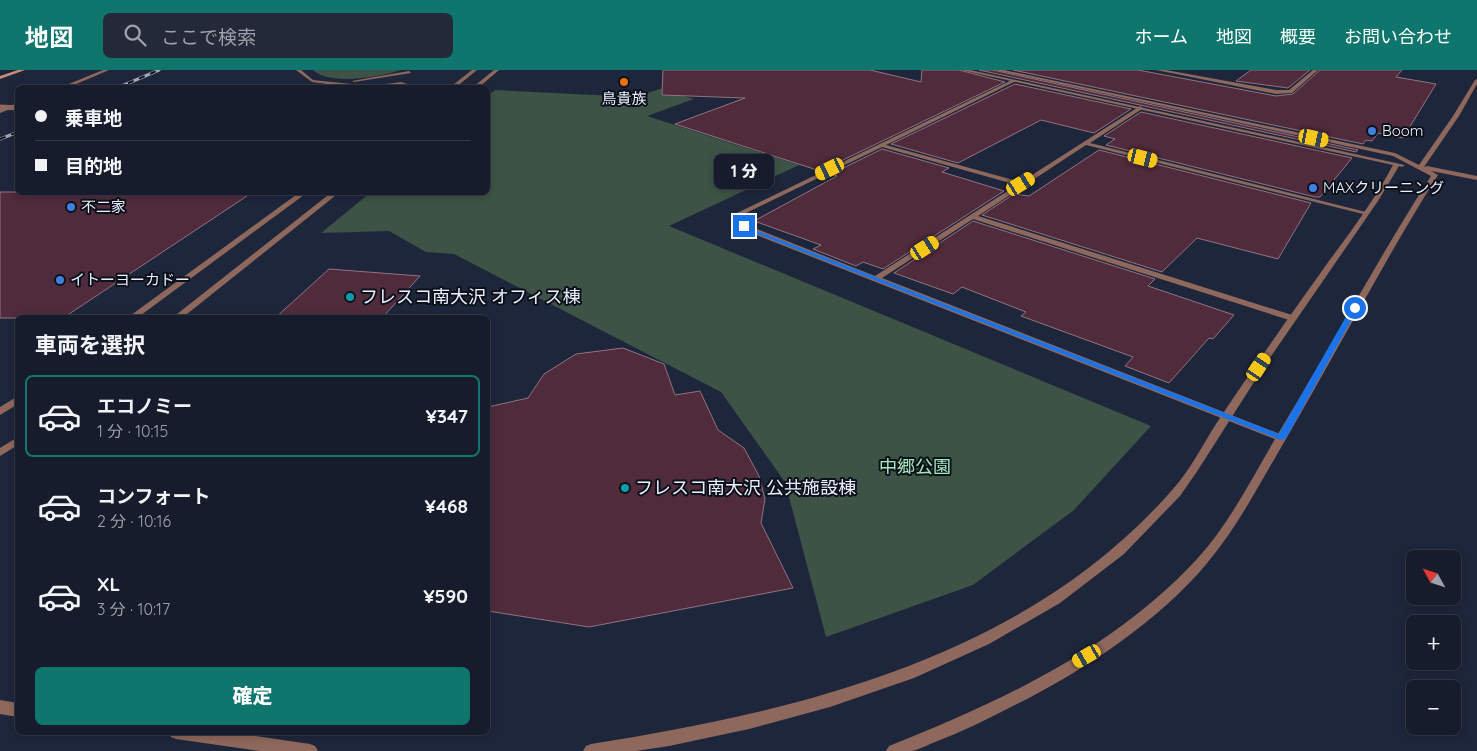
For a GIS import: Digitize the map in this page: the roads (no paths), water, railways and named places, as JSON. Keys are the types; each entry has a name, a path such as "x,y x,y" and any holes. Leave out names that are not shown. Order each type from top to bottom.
{"main road":[{"path":"0,78 22,70"}],"street":[{"path":"70,85 107,70"},
{"path":"298,70 312,81 358,85"},
{"path":"455,85 475,70"},
{"path":"478,85 497,70"},
{"path":"963,70 1396,165 1421,166 1477,178"},
{"path":"894,751 987,714 1087,656 1153,608 1192,572 1228,525 1281,438 1364,292 1435,175 1421,166 1395,155 997,70"},
{"path":"1158,70 1276,92 1290,92 1316,70"},
{"path":"343,83 411,71"},
{"path":"401,83 403,76 411,71"},
{"path":"1421,166 1456,116 1477,80"},
{"path":"1014,81 880,144 740,214 738,218 744,226 1281,438"},
{"path":"386,85 401,83 404,85"},
{"path":"0,107 15,106"},
{"path":"0,111 15,107"},
{"path":"875,279 975,216 1021,184 1087,144 1140,108"},
{"path":"880,144 1021,184"},
{"path":"1087,144 1367,213"},
{"path":"591,751 633,745 794,713 871,688 993,635 1038,610 1103,564 1140,530 1176,492 1292,318 1367,213 1396,165"},
{"path":"135,315 301,195"},
{"path":"180,315 333,195"},
{"path":"975,216 1292,318"},
{"path":"0,412 15,401"},
{"path":"0,454 15,442"},
{"path":"0,707 15,710"},
{"path":"197,735 310,751"}],"railway":[{"path":"124,85 159,70"},
{"path":"0,139 15,133"}],"place":[{"name":"鳥貴族","path":"624,82"},
{"name":"Boom","path":"1372,131"},
{"name":"MAXクリーニング","path":"1313,188"},
{"name":"不二家","path":"71,207"},
{"name":"イトーヨーカドー","path":"60,280"},
{"name":"フレスコ南大沢 オフィス棟","path":"350,297"},
{"name":"フレスコ南大沢 公共施設棟","path":"625,488"}],"park label":[{"name":"中郷公園","path":"915,467"}]}
